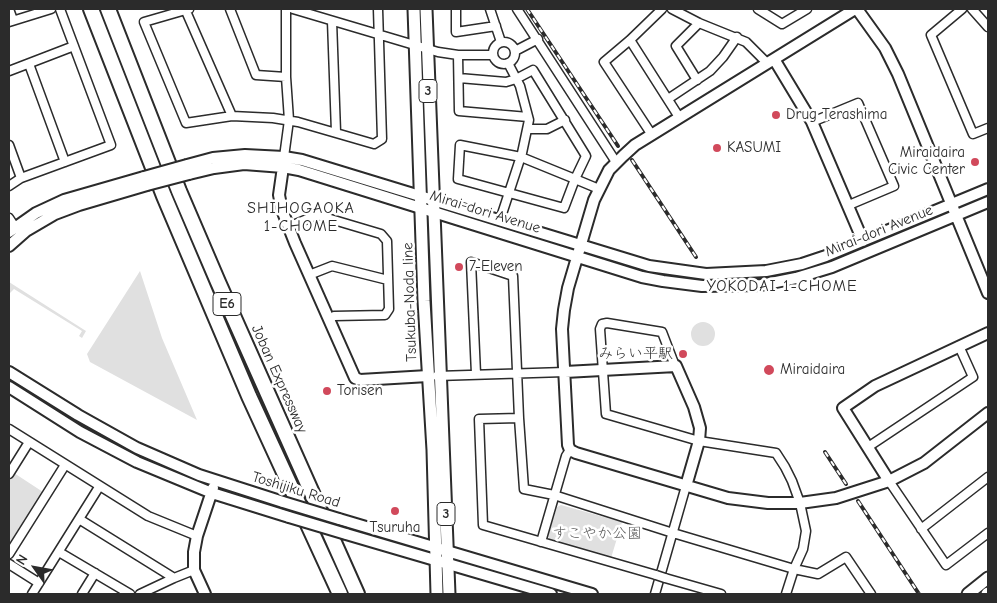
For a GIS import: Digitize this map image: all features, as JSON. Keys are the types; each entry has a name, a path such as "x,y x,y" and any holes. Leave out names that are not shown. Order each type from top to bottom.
{"highway":[{"name":"E6","path":"91,9 164,196 249,396 340,594"},
{"name":"Joban Expressway","path":"108,9 198,237 357,594"}],"main road":[{"name":"Tsukuba-Noda line","path":"414,9 420,196 433,450 437,594"},
{"name":"Tsukuba-Noda line","path":"426,9 426,49 449,594"},
{"path":"968,594 988,578"}],"street":[{"path":"9,9 11,21 51,9"},
{"path":"9,186 21,178 110,146 60,9"},
{"path":"232,116 187,9 144,22 186,123 232,116 273,118 289,120 336,132 374,144 382,139 378,9"},
{"path":"230,9 256,76 286,78"},
{"path":"286,9 286,78 289,120 279,195 288,228 355,378 360,380 675,366"},
{"path":"293,9 426,49 458,55 493,55"},
{"path":"456,9 456,32 496,26"},
{"path":"490,9 501,42"},
{"path":"517,9 616,162"},
{"path":"652,135 604,62 662,9"},
{"path":"672,9 699,23 737,37 771,61 812,122 863,241"},
{"path":"758,9 782,24 807,9"},
{"path":"570,450 568,445 562,329 564,310 577,257 599,188 609,170 635,145 856,9 885,48 898,74 988,293"},
{"path":"962,9 931,36 974,134 988,128"},
{"path":"972,9 988,26"},
{"path":"332,20 336,132"},
{"path":"697,80 676,46 699,23"},
{"path":"668,99 710,71 724,57 737,37"},
{"path":"515,51 538,39"},
{"path":"630,40 679,117"},
{"path":"501,42 509,42 514,48 514,58 508,63 501,63 493,55 494,48 501,42"},
{"path":"9,71 74,46"},
{"path":"458,55 459,111 528,117"},
{"path":"500,220 521,157 528,129 528,117 520,86 508,63"},
{"path":"28,64 65,162"},
{"path":"459,78 506,82 533,70 586,156 575,179 564,208 458,180 460,145 521,157 575,179 599,188"},
{"path":"812,122 858,103 894,186 849,205"},
{"path":"528,129 547,129 565,120"},
{"path":"9,144 21,178"},
{"name":"Mirai-dori Avenue","path":"12,230 36,213 64,200 188,169 283,162 330,168 655,268 722,274 766,271 793,266 826,256 988,189"},
{"name":"Mirai-dori Avenue","path":"283,162 321,177 577,257 663,282 702,286 734,287 761,285 796,278 832,267 988,202"},
{"name":"Mirai-dori Avenue","path":"9,246 38,223 61,211 145,181"},
{"path":"288,228 317,215 381,234 387,241 390,309 385,315 334,316 329,320"},
{"path":"9,218 12,230"},
{"path":"476,374 471,262 513,276 524,489 554,495 794,569 818,574 846,557 871,594"},
{"path":"309,276 332,266 388,280"},
{"path":"655,594 699,441 700,428 694,407 662,332 607,322 602,324 600,329 606,414 699,441 776,453 792,481 800,503 806,532 804,549 794,569 786,594"},
{"path":"988,333 876,386 843,408 946,566 988,533"},
{"path":"868,447 973,377 959,346"},
{"name":"Toshijiku Road","path":"9,372 78,415 165,462 216,482 339,519 551,594"},
{"name":"Toshijiku Road","path":"9,387 109,448 162,474 212,493 346,534 436,554"},
{"path":"570,450 728,498 747,501 800,503 836,498 889,480 924,463 988,413"},
{"path":"519,418 479,419 483,525 722,594"},
{"path":"9,429 148,516 197,536"},
{"path":"9,474 28,442"},
{"path":"541,542 566,456 570,450"},
{"path":"9,554 65,465"},
{"path":"921,529 988,477"},
{"path":"205,594 194,570 194,552 197,536 216,482"},
{"path":"32,594 99,487"},
{"path":"79,519 174,578"},
{"path":"59,552 130,594"},
{"name":"Toshijiku Road","path":"448,558 592,594"},
{"path":"9,564 39,583"},
{"path":"140,594 194,570"},
{"path":"82,594 95,573"}],"green space":[{"path":"140,271 162,338 197,420 90,362 87,354"},
{"path":"9,282 86,331 82,338 79,336 82,331 14,289 10,293"},
{"path":"703,322 712,325 715,334 712,343 703,346 694,343 691,334 694,325"},
{"path":"14,473 43,492 9,547 9,481"},
{"name":"すこやか公園","path":"561,505 622,522 611,558 550,541 548,536 557,507"}],"railway":[{"path":"527,9 618,146"},
{"path":"632,160 696,257"},
{"path":"825,452 846,484"},
{"path":"858,501 919,594"}],"place":[{"name":"Drug Terashima","path":"776,115"},
{"name":"KASUMI","path":"717,148"},
{"name":"Miraidaira Civic Center","path":"975,162"},
{"name":"7-Eleven","path":"459,267"},
{"name":"みらい平駅","path":"683,354"},
{"name":"Miraidaira","path":"769,370"},
{"name":"Torisen","path":"327,391"},
{"name":"Tsuruha","path":"395,511"}],"district":[{"name":"SHIHOGAOKA 1-CHOME","path":"301,217"},
{"name":"YOKODAI 1-CHOME","path":"782,286"}]}
